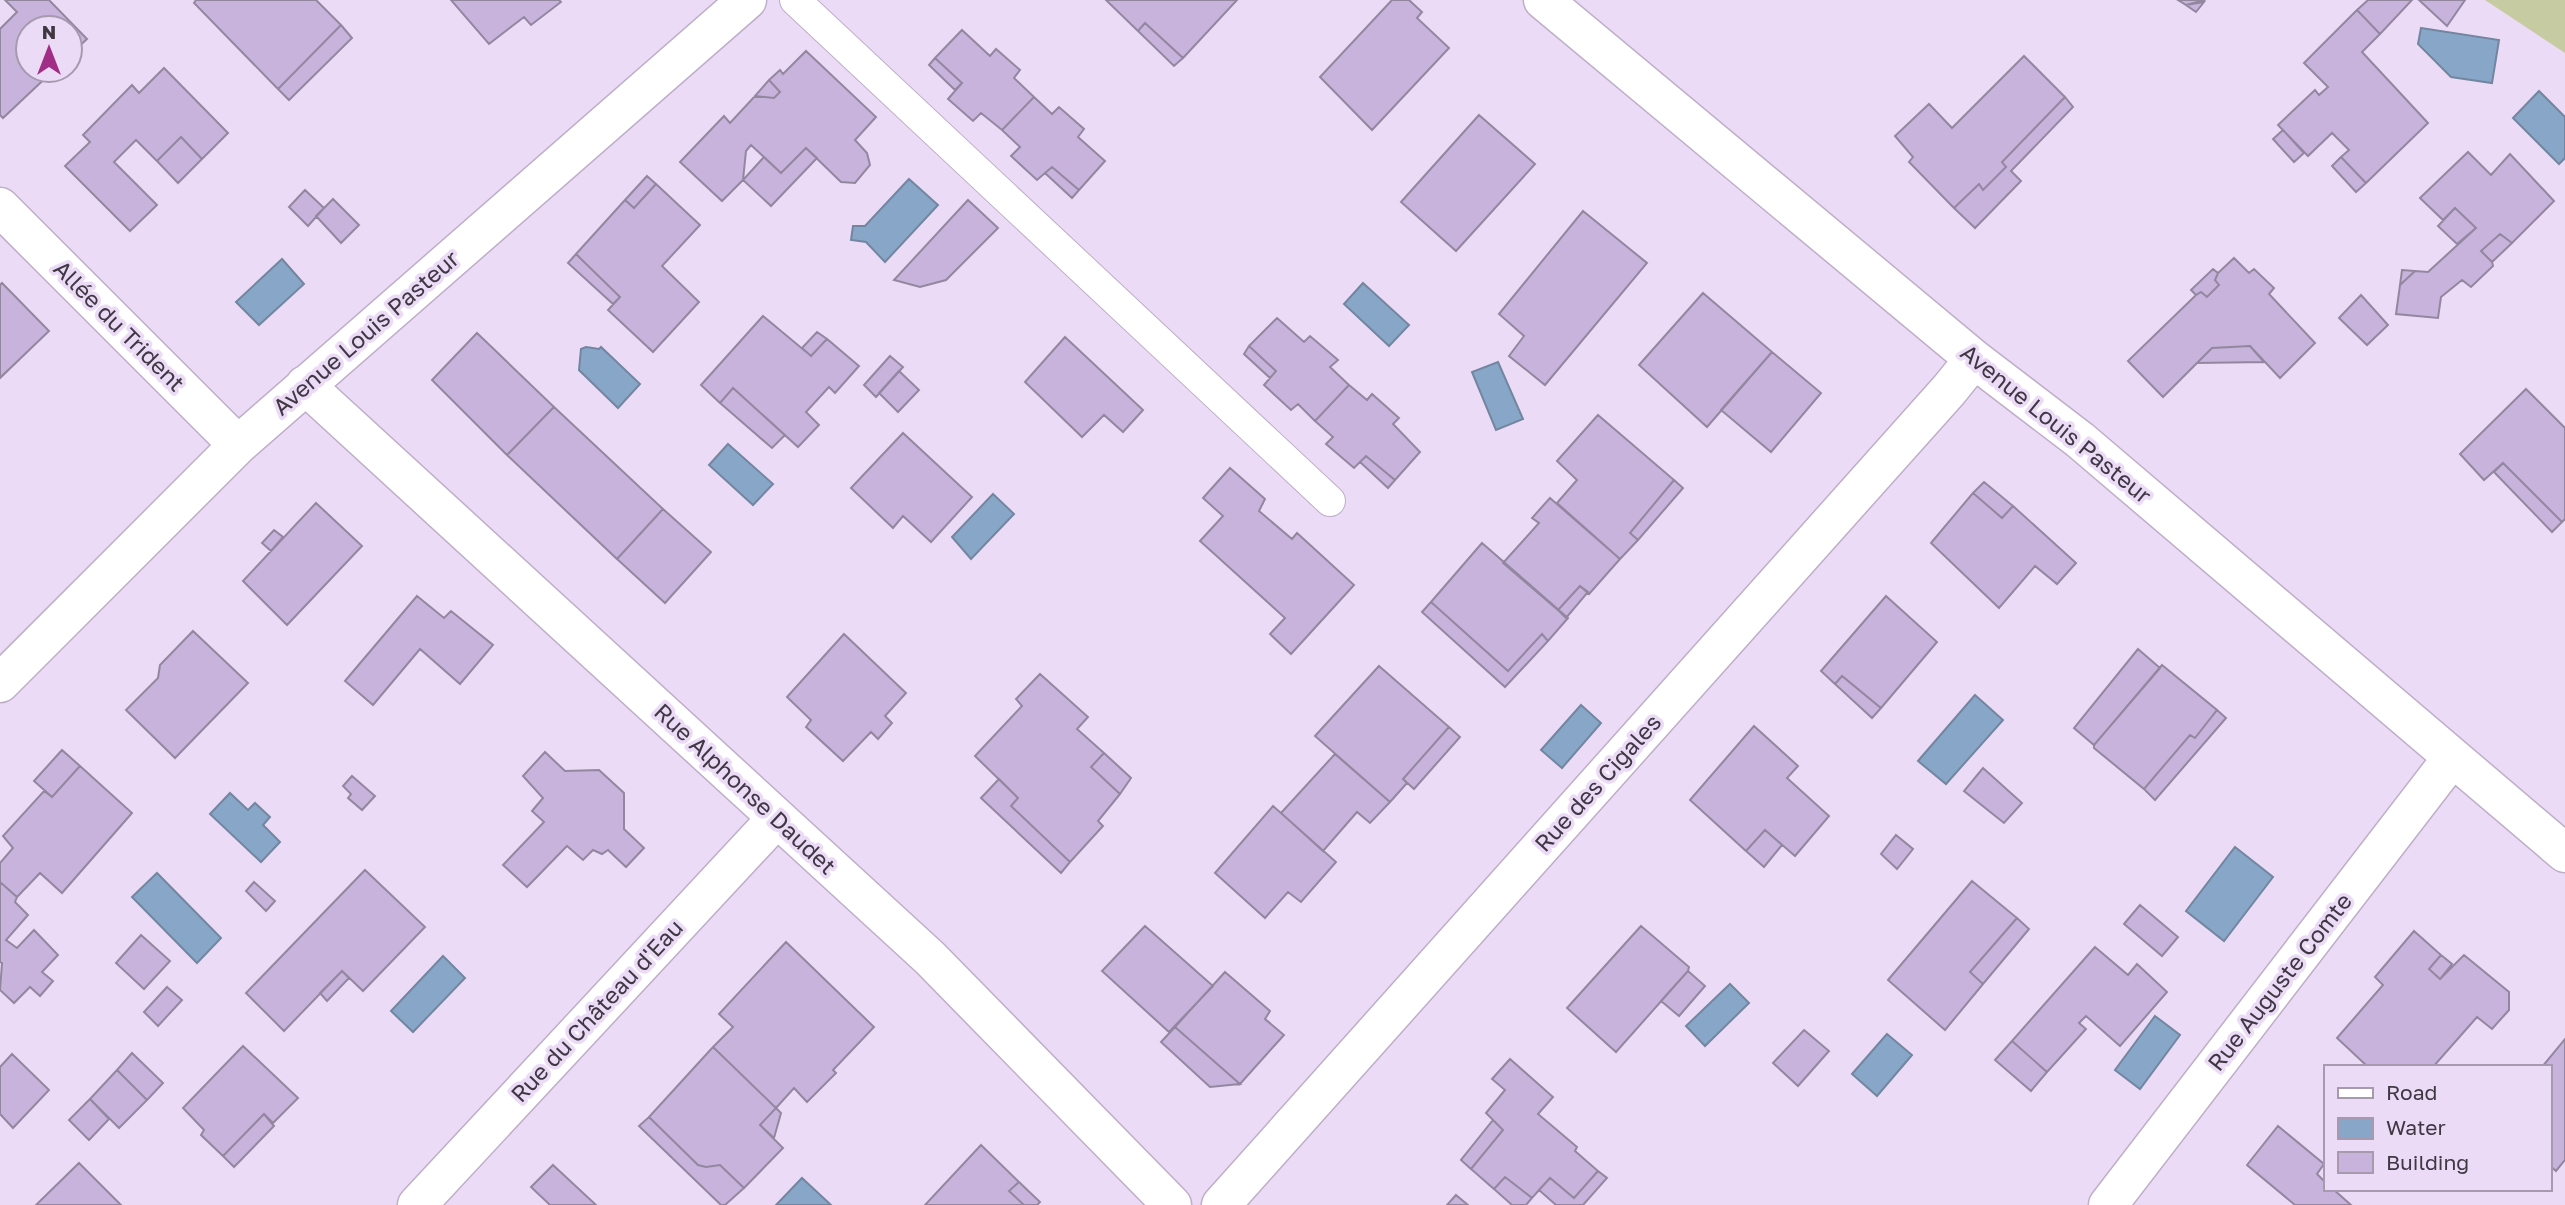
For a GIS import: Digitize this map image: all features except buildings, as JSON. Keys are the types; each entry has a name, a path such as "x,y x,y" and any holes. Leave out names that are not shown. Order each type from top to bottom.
{"street":[{"name":"Avenue Louis Pasteur","path":"0,682 238,445 747,0"},
{"name":"Avenue Louis Pasteur","path":"1543,0 1974,359 2080,440 2565,853"},
{"name":"Allée du Trident","path":"0,207 238,445"},
{"name":"Rue des Cigales","path":"1221,1205 1974,359"},
{"name":"Rue Alphonse Daudet","path":"305,386 930,958 1172,1205"},
{"name":"Rue Auguste Comte","path":"2108,1205 2452,758"},
{"name":"Rue du Château d'Eau","path":"417,1205 777,818"}],"lane":[{"path":"795,0 1330,501"}],"green space":[{"path":"2485,0 2565,0 2565,53"}],"water":[{"path":"2421,28 2499,40 2492,83 2451,77 2418,44"},
{"path":"2539,91 2565,117 2565,158 2559,164 2513,118"},
{"path":"909,179 938,205 885,262 866,242 851,240 853,226 865,226"},
{"path":"282,259 304,284 259,325 236,302"},
{"path":"1363,283 1409,325 1389,346 1344,304"},
{"path":"601,347 640,384 618,408 579,370 581,349"},
{"path":"1498,362 1523,419 1496,430 1472,372"},
{"path":"728,444 773,484 753,505 709,465"},
{"path":"993,494 1014,514 971,559 952,537"},
{"path":"1975,695 2003,720 1946,784 1918,761"},
{"path":"1581,705 1601,723 1562,768 1541,750"},
{"path":"230,793 248,810 255,803 270,817 263,825 280,842 261,862 210,814"},
{"path":"2235,847 2273,877 2224,941 2186,911"},
{"path":"157,873 221,938 197,963 132,897"},
{"path":"443,956 465,978 413,1032 391,1011"},
{"path":"1730,984 1749,1003 1705,1046 1686,1026"},
{"path":"2155,1016 2180,1035 2140,1089 2115,1070"},
{"path":"1887,1034 1912,1055 1877,1096 1852,1074"},
{"path":"802,1178 831,1205 776,1205"}]}
